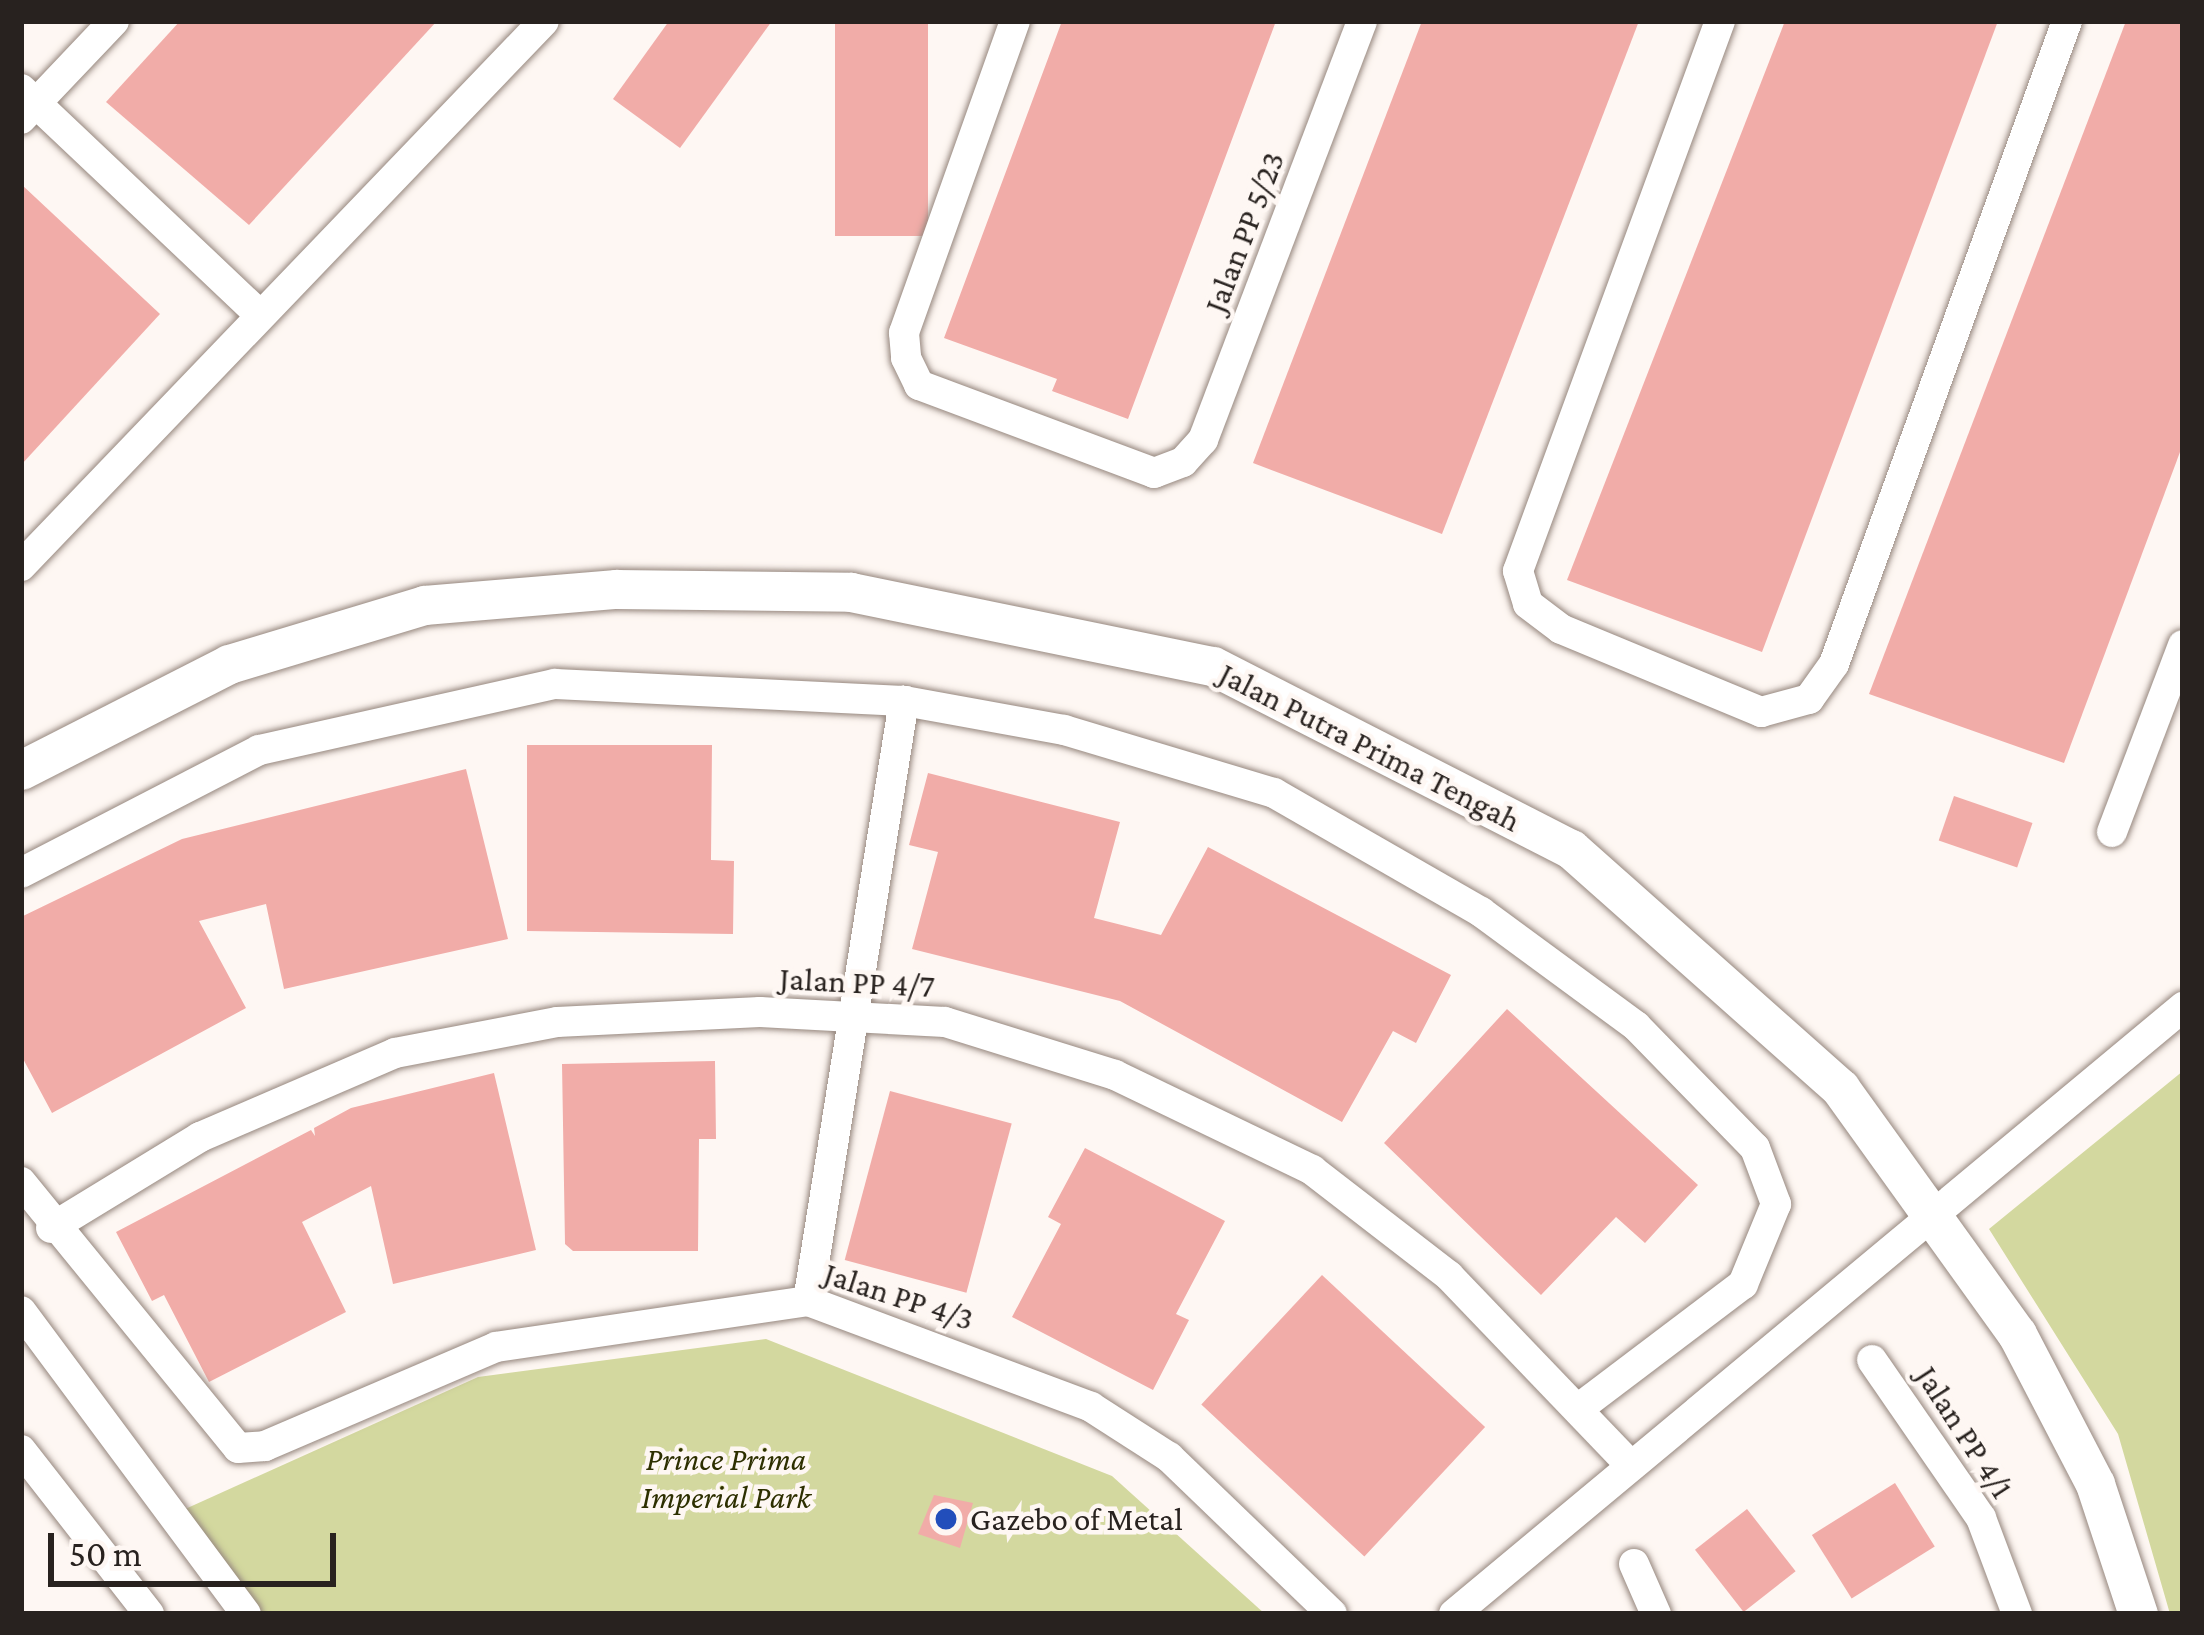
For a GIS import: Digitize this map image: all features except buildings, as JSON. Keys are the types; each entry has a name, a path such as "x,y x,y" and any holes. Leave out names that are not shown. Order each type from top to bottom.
{"street":[{"path":"114,21 26,104 258,313"},
{"path":"21,566 258,313 544,21"},
{"name":"Jalan PP 5/23","path":"1015,21 904,333 906,358 919,385 1154,473 1183,462 1203,440 1362,21"},
{"path":"1720,21 1518,571 1528,604 1561,629 1761,712 1808,699 1834,664 2067,21"},
{"name":"Jalan Putra Prima Tengah","path":"21,770 229,664 424,605 573,592 851,592 1213,667 1571,849 1840,1088 2017,1334 2096,1484 2138,1614"},
{"path":"2112,832 2183,645"},
{"path":"21,873 260,750 555,684 904,701 1064,730 1274,793 1480,912 1636,1026 1755,1148 1776,1204 1743,1284 1578,1409"},
{"path":"808,1301 904,701"},
{"path":"1454,1614 1630,1465 1937,1220 2183,1007"},
{"name":"Jalan PP 4/7","path":"51,1228 200,1137 395,1053 557,1022 855,1018 946,1022 1115,1075 1312,1170 1449,1276 1630,1465"},
{"path":"21,1182 51,1228"},
{"name":"Jalan PP 4/3","path":"51,1228 238,1448 265,1446 496,1347 808,1301 1091,1407 1169,1457 1332,1614"},
{"path":"27,1330 246,1614"},
{"name":"Jalan PP 4/1","path":"1872,1360 1981,1518 2017,1614"},
{"path":"21,1450 149,1614"},
{"path":"1634,1564 1656,1614"}],"green space":[{"path":"2183,1071 2183,1614 2170,1614 2118,1434 1989,1229"},
{"name":"Prince Prima Imperial Park","path":"766,1339 1112,1476 1265,1614 250,1614 183,1510 478,1377"}],"place":[{"name":"Gazebo of Metal","path":"946,1519"}]}
